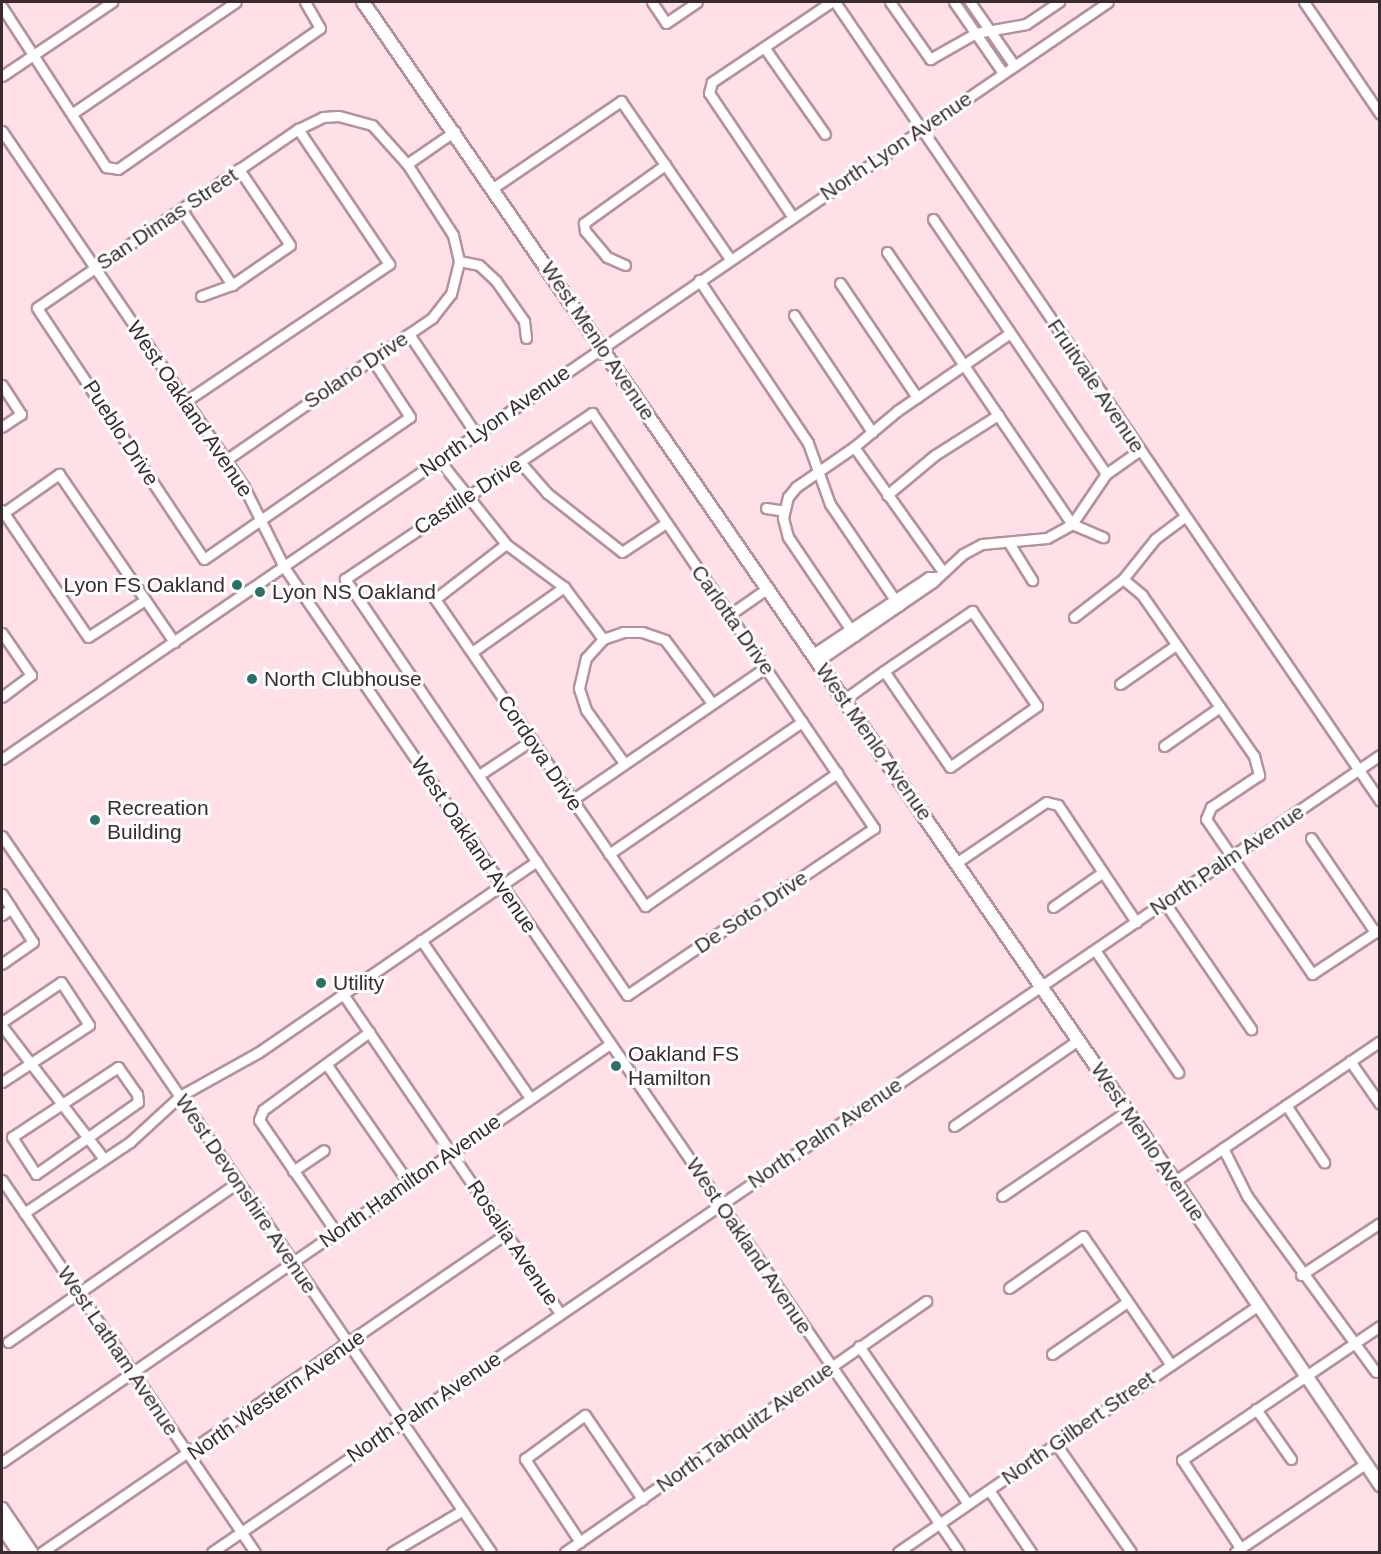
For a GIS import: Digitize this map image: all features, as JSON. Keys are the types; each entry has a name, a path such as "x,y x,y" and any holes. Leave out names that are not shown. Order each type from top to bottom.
{"main road":[{"name":"West Menlo Avenue","path":"363,2 455,131 957,863 1380,1485"},
{"path":"2,1509 31,1552"},
{"path":"2,1527 19,1552"}],"street":[{"path":"2,76 112,2"},
{"path":"73,113 236,2"},
{"path":"2,7 106,167 118,169 320,28 305,2"},
{"path":"652,2 666,23 697,2"},
{"path":"792,216 709,93 712,82 833,2"},
{"name":"Fruitvale Avenue","path":"833,2 1380,801"},
{"path":"890,2 930,59 976,33 1026,24 1059,2"},
{"path":"954,2 1003,73"},
{"path":"970,2 1014,65"},
{"name":"North Lyon Avenue","path":"2,759 1107,2"},
{"path":"1304,2 1380,114"},
{"path":"987,50 999,43"},
{"path":"764,47 825,134"},
{"path":"494,189 621,101 730,259"},
{"name":"San Dimas Street","path":"37,308 298,129 323,117 338,116 372,124 407,164 453,235 459,261"},
{"path":"186,401 389,264 298,129"},
{"path":"407,164 455,131"},
{"name":"West Oakland Avenue","path":"3,137 226,460 284,567 959,1552"},
{"path":"625,265 607,257 585,231 588,217 665,165"},
{"path":"201,296 232,285 290,245 239,170"},
{"path":"181,209 232,285"},
{"path":"933,219 1106,474"},
{"path":"886,252 1072,524 1103,537"},
{"path":"459,261 479,265 496,281 524,321 526,338"},
{"name":"Solano Drive","path":"226,460 432,318 451,294 459,261"},
{"path":"699,280 808,443 830,504 897,603"},
{"path":"840,283 917,397"},
{"name":"Pueblo Drive","path":"37,308 204,559 260,521"},
{"path":"794,315 872,432"},
{"path":"853,633 788,537 784,511 791,492 854,447 917,397 1010,333"},
{"path":"409,334 476,434"},
{"path":"260,521 410,417 372,359"},
{"path":"2,385 21,414 2,427"},
{"name":"Castille Drive","path":"480,775 345,579 592,413"},
{"name":"Carlotta Drive","path":"592,413 874,828"},
{"path":"886,495 935,455 998,415"},
{"path":"854,447 940,574"},
{"path":"816,658 897,603 929,577 940,574 963,554 982,544 1047,538 1072,524 1106,474 1140,450"},
{"path":"439,460 506,544 564,587 603,639"},
{"path":"520,462 547,493 622,552 666,523"},
{"path":"145,600 88,637 2,512 59,474 174,642"},
{"path":"766,508 784,511"},
{"path":"1074,617 1123,579 1155,538 1184,517"},
{"path":"1009,543 1032,580"},
{"name":"Cordova Drive","path":"506,544 435,599 645,906 837,773"},
{"path":"1123,579 1142,595 1259,767 1255,779 1207,812 1209,826 1312,975 1377,930 1311,838"},
{"path":"472,652 564,587"},
{"path":"729,615 768,588"},
{"path":"844,699 972,611 1038,706 950,767 885,671"},
{"path":"624,763 586,710 579,688 586,658 603,639 623,632 642,632 665,640 712,703"},
{"path":"2,633 31,675 2,697"},
{"path":"1120,684 1176,645"},
{"path":"572,800 766,667"},
{"path":"1164,746 1220,707"},
{"path":"609,854 802,722"},
{"path":"24,1213 130,1142 180,1096 259,1052 537,861 480,775 532,740"},
{"name":"North Palm Avenue","path":"212,1552 1380,755"},
{"path":"957,863 1046,802 1058,806 1136,922"},
{"name":"De Soto Drive","path":"537,861 627,995 874,828"},
{"name":"West Devonshire Avenue","path":"2,836 491,1552"},
{"path":"1053,907 1103,872"},
{"path":"2,894 33,942 2,964"},
{"path":"1165,903 1251,1029"},
{"path":"2,915 11,908"},
{"path":"421,940 530,1098"},
{"path":"1095,950 1178,1072"},
{"path":"2,1082 28,1064 89,1025 61,982 2,1024 28,1064 89,1137 104,1159"},
{"name":"Rosalia Avenue","path":"344,994 560,1313"},
{"path":"369,1032 327,1060 327,1065 406,1179"},
{"path":"954,1126 1078,1040"},
{"path":"1175,1181 1380,1041"},
{"name":"North Hamilton Avenue","path":"2,1462 336,1232 406,1179 452,1152 610,1044"},
{"path":"1350,1061 1380,1104"},
{"path":"327,1065 263,1110 259,1120 336,1232"},
{"path":"118,1067 137,1094 138,1102 89,1137 36,1174 12,1137 61,1102 118,1067"},
{"path":"1286,1105 1324,1162"},
{"path":"1002,1196 1127,1111"},
{"path":"1223,1148 1234,1164 1246,1196 1301,1275 1376,1372"},
{"path":"293,1171 324,1150"},
{"name":"West Latham Avenue","path":"2,1180 255,1552"},
{"path":"8,1342 238,1182"},
{"path":"1301,1275 1380,1223"},
{"name":"North Western Avenue","path":"42,1552 189,1455 507,1233"},
{"path":"1009,1288 1083,1236 1171,1365"},
{"name":"North Tahquitz Avenue","path":"565,1552 833,1368 859,1346 926,1301"},
{"path":"1052,1354 1127,1302"},
{"name":"North Gilbert Street","path":"898,1552 1259,1305"},
{"path":"1365,1464 1238,1551 1182,1460 1354,1341 1380,1326"},
{"path":"859,1346 968,1504"},
{"path":"1256,1409 1291,1459"},
{"path":"580,1542 525,1459 585,1415 642,1500"},
{"path":"1056,1444 1131,1552"},
{"path":"989,1490 1031,1552"},
{"path":"392,1552 463,1510"}],"place":[{"name":"Lyon FS Oakland","path":"237,585"},
{"name":"Lyon NS Oakland","path":"260,592"},
{"name":"North Clubhouse","path":"252,679"},
{"name":"Recreation Building","path":"95,820"},
{"name":"Utility","path":"321,983"},
{"name":"Oakland FS Hamilton","path":"616,1066"}]}
